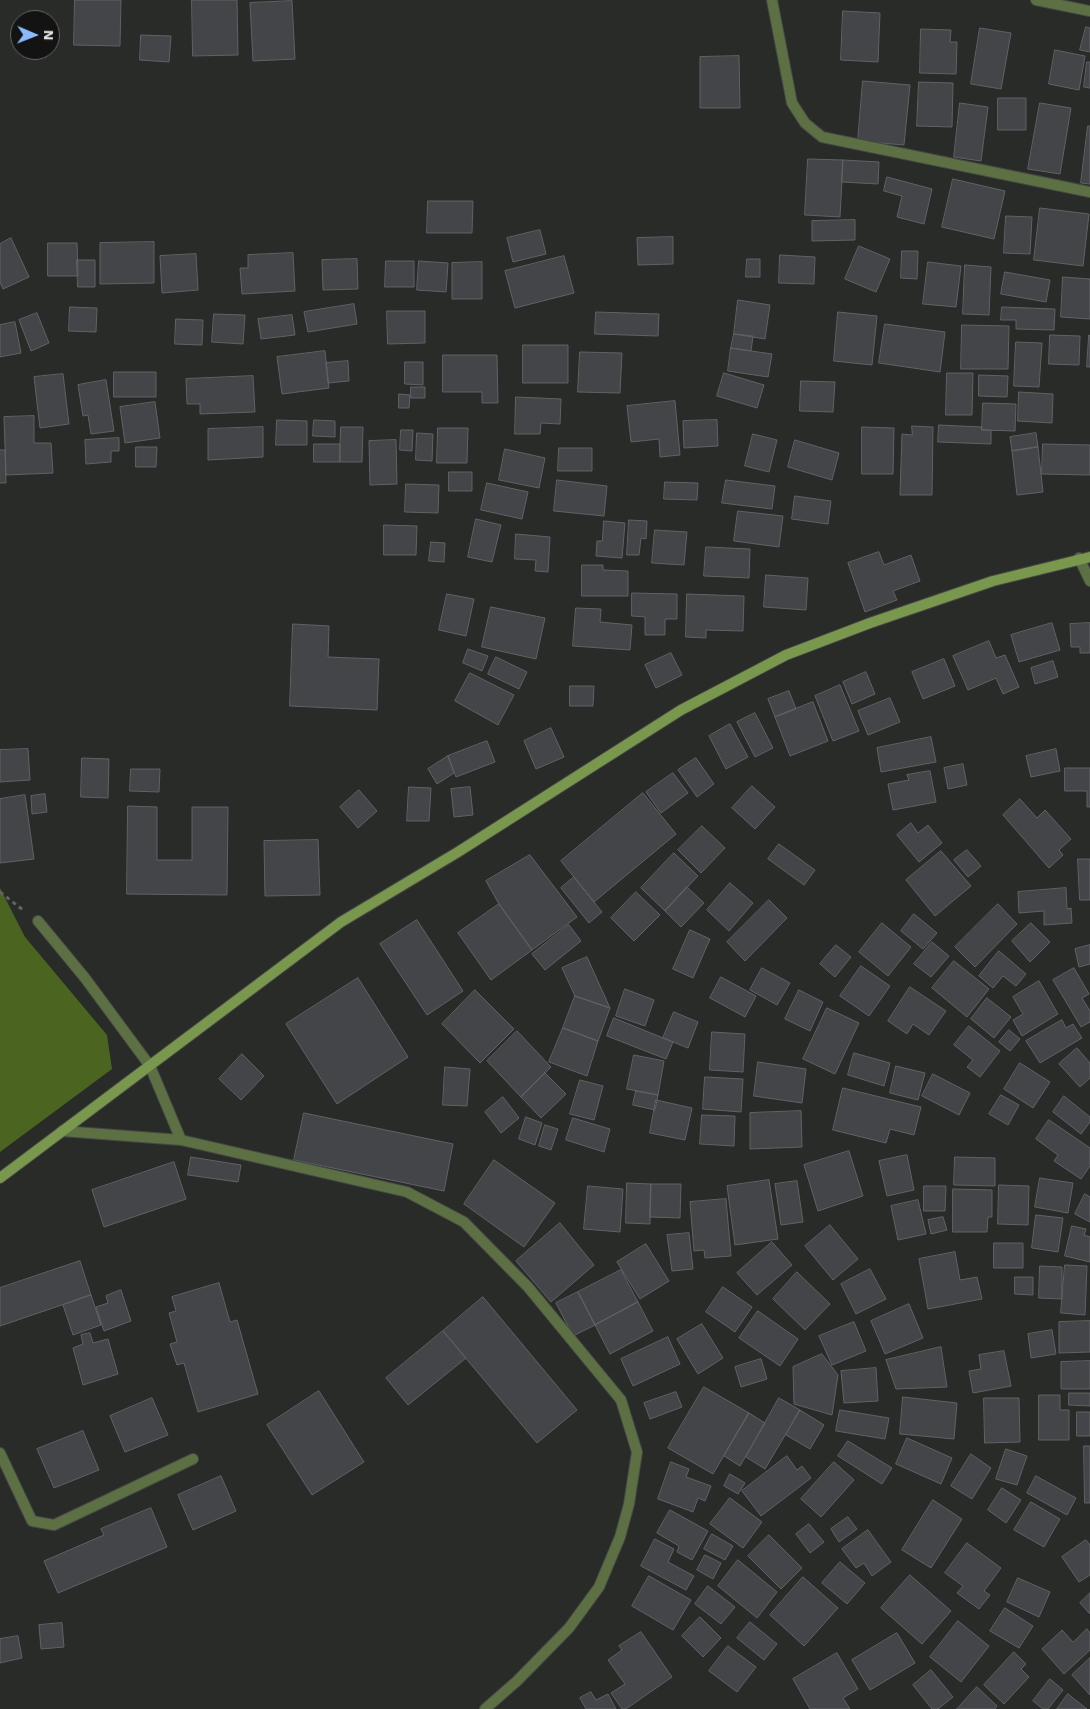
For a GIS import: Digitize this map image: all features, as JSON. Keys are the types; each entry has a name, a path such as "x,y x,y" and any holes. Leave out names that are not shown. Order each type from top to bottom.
{"street":[{"path":"782,0 772,3 792,103 805,123 822,137 1090,192"},
{"path":"1036,0 1090,11"},
{"path":"0,1178 341,922 458,852 681,710 786,656 870,623 993,581 1079,558 1090,557"},
{"path":"1079,558 1090,581"},
{"path":"38,921 84,978 150,1066 181,1140"},
{"path":"62,1131 181,1140 407,1192 464,1222 528,1287 621,1400 637,1452 629,1504 620,1536 599,1587 569,1628 517,1681 485,1709"},
{"path":"0,1454 32,1521 54,1525 193,1459"}],"path":[{"path":"0,892 38,921"}],"green space":[{"path":"0,888 25,937 107,1035 112,1069 0,1152"}],"building":[{"path":"75,0 121,0 120,46 74,45"},
{"path":"192,0 237,0 238,55 193,56"},
{"path":"292,1 295,59 253,61 250,3"},
{"path":"843,11 880,13 878,62 841,60"},
{"path":"1086,27 1090,28 1090,52 1080,50"},
{"path":"980,28 1011,33 1001,89 971,84"},
{"path":"921,29 951,30 950,42 957,42 956,74 920,73"},
{"path":"141,35 171,36 169,62 140,60"},
{"path":"1055,50 1085,56 1079,90 1049,84"},
{"path":"739,56 740,108 700,108 700,57"},
{"path":"1087,62 1090,62 1090,88 1084,87"},
{"path":"863,81 910,85 904,145 858,141"},
{"path":"919,82 953,83 952,127 917,126"},
{"path":"998,98 1026,98 1026,130 998,130"},
{"path":"960,103 988,107 981,161 954,157"},
{"path":"1040,103 1071,108 1060,174 1028,169"},
{"path":"1088,126 1090,126 1090,184 1081,183"},
{"path":"808,159 843,160 840,217 805,215"},
{"path":"843,160 879,162 878,184 842,182"},
{"path":"887,177 932,189 924,224 897,217 902,196 884,191"},
{"path":"953,179 1005,191 994,239 942,227"},
{"path":"428,201 473,201 472,233 427,233"},
{"path":"1040,208 1089,214 1083,266 1034,260"},
{"path":"1006,216 1032,217 1030,254 1004,253"},
{"path":"855,220 855,240 812,241 812,221"},
{"path":"540,230 546,254 513,262 507,238"},
{"path":"673,237 673,264 638,265 637,238"},
{"path":"11,238 29,277 3,289 0,282 0,244"},
{"path":"154,242 154,283 100,284 100,243"},
{"path":"48,243 77,243 78,276 48,276"},
{"path":"859,246 890,259 876,292 845,279"},
{"path":"902,251 918,251 917,279 901,278"},
{"path":"293,253 295,291 242,294 240,268 248,268 248,255"},
{"path":"196,254 198,290 162,293 160,256"},
{"path":"780,255 815,257 814,284 779,283"},
{"path":"564,256 574,293 515,308 505,271"},
{"path":"357,259 358,289 323,290 322,260"},
{"path":"747,259 760,259 760,277 746,277"},
{"path":"77,260 95,260 95,287 78,287"},
{"path":"386,261 414,261 414,287 385,287"},
{"path":"419,261 448,263 446,292 417,290"},
{"path":"482,262 482,299 452,299 452,263"},
{"path":"928,262 961,266 956,307 923,304"},
{"path":"965,265 991,267 989,315 963,314"},
{"path":"1005,272 1050,280 1046,302 1001,294"},
{"path":"1063,277 1090,279 1090,319 1061,317"},
{"path":"738,300 770,305 765,339 734,334"},
{"path":"354,304 357,324 308,332 304,312"},
{"path":"70,307 97,308 96,332 69,331"},
{"path":"1002,307 1055,309 1054,330 1016,329 1016,320 1001,320"},
{"path":"387,311 425,311 425,343 388,344"},
{"path":"596,312 659,314 658,336 595,334"},
{"path":"838,312 877,316 872,365 834,361"},
{"path":"37,313 49,343 31,351 19,320"},
{"path":"214,314 245,315 243,344 212,342"},
{"path":"292,315 295,335 261,339 258,319"},
{"path":"176,319 203,320 202,345 175,344"},
{"path":"15,322 21,353 0,357 0,325"},
{"path":"885,324 945,332 940,372 879,363"},
{"path":"962,325 1009,326 1008,369 961,369"},
{"path":"734,334 753,336 751,351 731,348"},
{"path":"1050,335 1080,336 1079,365 1049,364"},
{"path":"1089,335 1090,367 1087,367"},
{"path":"1016,342 1042,343 1039,387 1014,386"},
{"path":"523,345 568,345 568,383 523,383"},
{"path":"731,348 772,354 768,377 728,371"},
{"path":"325,351 329,388 282,394 277,357"},
{"path":"580,352 622,353 620,393 578,392"},
{"path":"443,355 497,355 498,403 482,403 482,392 443,392"},
{"path":"348,361 349,381 328,383 326,363"},
{"path":"405,362 423,362 423,385 405,384"},
{"path":"114,372 156,372 156,397 114,397"},
{"path":"724,373 764,385 757,408 717,396"},
{"path":"947,373 973,373 972,415 946,415"},
{"path":"63,374 69,424 40,428 34,377"},
{"path":"979,375 1008,376 1007,397 979,396"},
{"path":"253,376 255,412 200,414 200,404 187,404 186,379"},
{"path":"106,380 114,431 91,434 88,415 83,416 78,385"},
{"path":"801,381 835,382 833,412 800,411"},
{"path":"411,387 425,387 425,398 411,398"},
{"path":"1019,392 1053,394 1052,423 1018,421"},
{"path":"399,394 410,395 409,408 399,408"},
{"path":"516,397 561,399 560,424 541,423 540,434 515,434"},
{"path":"675,401 680,455 660,457 659,439 631,442 627,406"},
{"path":"155,402 160,438 125,443 120,407"},
{"path":"983,403 1016,404 1015,431 982,430"},
{"path":"34,416 34,443 51,443 53,473 6,475 4,417"},
{"path":"277,420 307,421 307,445 276,445"},
{"path":"314,420 335,421 335,437 313,436"},
{"path":"717,420 718,446 684,448 683,421"},
{"path":"939,425 982,427 982,430 991,430 991,444 938,442"},
{"path":"912,426 933,427 932,495 900,495 902,434 912,435"},
{"path":"263,427 263,457 208,460 208,429"},
{"path":"341,427 363,427 362,462 340,462"},
{"path":"862,427 894,428 893,474 862,474"},
{"path":"438,428 468,428 467,463 437,463"},
{"path":"401,430 413,430 412,451 400,450"},
{"path":"417,433 433,434 432,461 416,460"},
{"path":"1036,433 1038,447 1012,451 1010,437"},
{"path":"753,434 777,440 769,472 745,466"},
{"path":"119,438 119,451 111,451 111,462 86,464 85,440"},
{"path":"396,440 397,484 370,485 369,441"},
{"path":"795,440 839,453 832,480 788,467"},
{"path":"314,444 340,444 340,462 314,462"},
{"path":"1043,444 1090,445 1090,475 1042,474"},
{"path":"136,447 157,447 156,467 136,467"},
{"path":"1038,447 1043,492 1017,495 1012,451"},
{"path":"559,448 592,448 592,471 558,471"},
{"path":"505,449 545,458 539,488 499,480"},
{"path":"0,450 5,450 6,483 0,483"},
{"path":"449,472 472,472 472,491 449,491"},
{"path":"557,480 607,486 604,516 554,511"},
{"path":"726,480 775,486 772,509 722,503"},
{"path":"665,482 698,483 697,500 664,499"},
{"path":"487,483 528,492 522,519 481,510"},
{"path":"406,484 439,485 438,513 405,512"},
{"path":"795,496 831,501 828,524 792,519"},
{"path":"738,511 783,516 779,547 734,541"},
{"path":"476,519 501,525 492,562 468,557"},
{"path":"629,520 647,521 646,539 641,538 639,555 627,555"},
{"path":"604,521 625,523 622,558 596,556 597,541 602,541"},
{"path":"384,525 417,526 416,555 384,555"},
{"path":"655,530 687,532 684,565 652,563"},
{"path":"516,534 550,537 548,572 535,571 536,560 515,559"},
{"path":"431,542 445,543 444,562 429,561"},
{"path":"706,547 750,549 749,578 704,576"},
{"path":"879,552 884,565 911,555 920,581 893,591 897,600 865,612 848,563"},
{"path":"582,565 603,565 603,570 628,571 628,596 582,596"},
{"path":"766,575 808,578 806,610 764,607"},
{"path":"632,593 677,594 677,619 665,619 665,635 645,635 645,617 632,616"},
{"path":"447,594 474,599 466,636 439,630"},
{"path":"687,594 744,596 743,631 706,630 706,638 686,637"},
{"path":"491,607 545,618 536,659 482,647"},
{"path":"576,608 601,609 600,622 632,625 630,650 573,646"},
{"path":"1052,623 1060,650 1019,662 1011,635"},
{"path":"1090,623 1090,653 1080,653 1080,647 1071,647 1070,624"},
{"path":"293,624 329,626 328,657 379,659 377,710 290,706"},
{"path":"989,641 996,658 1005,655 1019,687 1003,694 996,678 968,690 953,656"},
{"path":"468,649 488,656 482,671 463,663"},
{"path":"671,653 682,675 656,688 645,665"},
{"path":"496,657 527,672 519,689 488,674"},
{"path":"944,659 955,686 923,699 912,672"},
{"path":"1053,661 1058,677 1035,684 1031,668"},
{"path":"866,672 875,694 852,704 843,682"},
{"path":"470,673 514,695 498,725 455,701"},
{"path":"840,685 859,731 833,741 815,696"},
{"path":"570,686 594,686 593,706 570,706"},
{"path":"789,691 796,709 775,717 768,699"},
{"path":"890,698 900,722 868,735 858,711"},
{"path":"813,702 828,741 790,756 775,717"},
{"path":"755,713 773,748 755,757 737,722"},
{"path":"730,724 748,757 726,769 709,736"},
{"path":"551,728 564,757 536,769 524,741"},
{"path":"931,737 936,762 881,772 877,748"},
{"path":"487,741 495,762 456,777 448,756"},
{"path":"28,749 30,780 0,782 0,750"},
{"path":"1056,749 1060,771 1031,777 1026,756"},
{"path":"448,756 454,773 437,784 428,769"},
{"path":"82,758 109,759 108,798 81,797"},
{"path":"696,758 714,784 697,797 678,770"},
{"path":"963,764 967,785 948,789 944,768"},
{"path":"1065,768 1090,768 1090,807 1087,807 1087,791 1065,791"},
{"path":"131,769 160,769 159,792 130,791"},
{"path":"930,771 936,802 893,810 888,784 909,780 907,775"},
{"path":"673,773 688,793 661,813 646,792"},
{"path":"752,786 775,807 755,829 732,808"},
{"path":"409,787 431,788 429,821 407,821"},
{"path":"470,787 473,815 454,817 451,789"},
{"path":"359,790 377,811 358,828 340,807"},
{"path":"643,793 676,834 594,902 561,861"},
{"path":"45,794 47,812 32,814 31,796"},
{"path":"25,795 34,859 0,863 0,799"},
{"path":"1020,799 1037,818 1045,810 1071,839 1059,850 1063,855 1049,868 1003,815"},
{"path":"128,806 157,807 157,860 192,860 192,807 228,807 227,895 127,894"},
{"path":"911,823 918,833 928,825 942,843 919,862 897,835"},
{"path":"702,826 725,848 701,873 678,850"},
{"path":"318,840 320,895 265,896 264,841"},
{"path":"779,844 815,870 804,885 768,859"},
{"path":"967,850 981,866 968,877 954,860"},
{"path":"941,851 971,886 935,916 906,880"},
{"path":"674,853 698,876 665,911 641,888"},
{"path":"530,855 577,917 532,950 499,904 486,881"},
{"path":"1078,859 1090,859 1090,900 1080,900"},
{"path":"574,877 602,912 589,923 561,888"},
{"path":"730,883 753,903 729,931 707,910"},
{"path":"687,887 704,903 681,927 665,911"},
{"path":"1066,888 1067,909 1071,908 1072,923 1044,925 1044,911 1019,913 1018,892"},
{"path":"636,892 660,915 634,941 611,918"},
{"path":"769,900 787,918 745,961 727,942"},
{"path":"499,904 532,950 491,980 458,933"},
{"path":"998,904 1017,924 975,967 955,947"},
{"path":"914,914 937,933 923,949 901,931"},
{"path":"417,920 463,991 427,1015 380,944"},
{"path":"882,923 911,947 888,976 859,952"},
{"path":"1031,923 1050,942 1030,962 1012,941"},
{"path":"569,925 581,941 545,970 532,954"},
{"path":"690,930 710,939 693,978 673,969"},
{"path":"932,942 949,956 931,977 914,964"},
{"path":"836,945 851,957 835,977 820,964"},
{"path":"1090,945 1090,964 1079,967 1075,949"},
{"path":"999,951 1026,974 1016,986 1003,976 993,988 979,976"},
{"path":"587,957 610,1008 575,996 562,968"},
{"path":"954,961 989,989 967,1017 932,988"},
{"path":"861,966 890,986 869,1016 840,996"},
{"path":"762,968 790,983 777,1005 750,990"},
{"path":"1074,968 1089,994 1082,998 1090,1011 1090,1022 1081,1027 1053,980"},
{"path":"721,977 756,996 745,1017 710,998"},
{"path":"358,978 408,1057 337,1104 286,1024"},
{"path":"1039,981 1058,1014 1022,1036 1013,1020 1023,1014 1013,997"},
{"path":"910,987 946,1011 929,1035 913,1024 907,1034 888,1021"},
{"path":"625,989 654,1000 645,1026 616,1016"},
{"path":"475,990 514,1029 480,1063 442,1024"},
{"path":"799,990 823,1002 810,1031 785,1019"},
{"path":"575,996 610,1008 598,1041 563,1028"},
{"path":"987,998 1011,1017 994,1038 971,1019"},
{"path":"827,1008 859,1023 835,1074 803,1059"},
{"path":"674,1012 698,1022 688,1048 663,1038"},
{"path":"614,1018 673,1042 666,1059 607,1036"},
{"path":"1062,1020 1066,1028 1073,1024 1082,1038 1040,1063 1026,1041"},
{"path":"969,1026 1000,1051 980,1077 967,1067 973,1060 954,1045"},
{"path":"563,1028 598,1041 587,1076 549,1062"},
{"path":"1009,1030 1020,1039 1010,1051 999,1042"},
{"path":"517,1031 551,1067 521,1097 487,1061"},
{"path":"712,1032 745,1034 743,1072 710,1070"},
{"path":"1077,1048 1090,1063 1090,1078 1080,1087 1059,1064"},
{"path":"854,1053 890,1063 884,1086 848,1075"},
{"path":"242,1054 264,1076 241,1100 219,1079"},
{"path":"634,1055 664,1061 658,1095 627,1089"},
{"path":"758,1062 806,1069 802,1103 754,1096"},
{"path":"1020,1063 1050,1082 1033,1108 1004,1089"},
{"path":"896,1066 925,1073 918,1100 890,1093"},
{"path":"445,1067 470,1069 467,1106 443,1105"},
{"path":"545,1073 566,1094 541,1118 521,1097"},
{"path":"933,1074 970,1093 959,1115 922,1096"},
{"path":"705,1077 743,1079 741,1112 703,1109"},
{"path":"580,1080 603,1086 594,1120 570,1114"},
{"path":"843,1088 921,1107 914,1135 890,1129 886,1143 833,1130"},
{"path":"636,1091 658,1095 655,1110 633,1105"},
{"path":"1001,1095 1019,1105 1008,1125 989,1114"},
{"path":"1064,1096 1090,1117 1090,1122 1081,1134 1053,1112"},
{"path":"503,1097 519,1118 501,1133 485,1112"},
{"path":"656,1100 692,1108 685,1140 650,1133"},
{"path":"801,1111 802,1147 750,1149 750,1113"},
{"path":"304,1113 453,1144 444,1191 294,1160"},
{"path":"702,1115 735,1116 734,1146 700,1144"},
{"path":"526,1117 542,1123 535,1145 519,1139"},
{"path":"573,1118 610,1129 604,1152 566,1140"},
{"path":"1049,1120 1090,1148 1090,1166 1081,1179 1054,1161 1058,1155 1036,1139"},
{"path":"545,1125 558,1129 551,1150 539,1146"},
{"path":"849,1151 863,1196 818,1211 804,1165"},
{"path":"907,1155 914,1190 887,1196 879,1161"},
{"path":"191,1157 241,1165 238,1182 188,1175"},
{"path":"955,1157 995,1158 995,1186 954,1185"},
{"path":"494,1160 555,1203 524,1247 464,1204"},
{"path":"174,1162 186,1199 104,1227 92,1190"},
{"path":"1040,1178 1073,1183 1068,1213 1035,1207"},
{"path":"769,1180 778,1239 735,1245 727,1186"},
{"path":"797,1181 803,1222 781,1225 775,1184"},
{"path":"627,1183 651,1184 650,1224 626,1223"},
{"path":"651,1184 681,1184 680,1218 650,1217"},
{"path":"999,1185 1029,1186 1028,1225 998,1224"},
{"path":"588,1186 623,1189 620,1232 584,1229"},
{"path":"924,1186 946,1186 945,1211 924,1211"},
{"path":"953,1189 992,1190 992,1217 988,1217 987,1232 953,1232"},
{"path":"1085,1194 1090,1197 1090,1222 1075,1214"},
{"path":"726,1199 731,1256 705,1258 704,1250 694,1251 690,1202"},
{"path":"918,1200 926,1234 898,1240 891,1206"},
{"path":"1036,1215 1063,1218 1058,1252 1032,1248"},
{"path":"943,1217 947,1230 931,1234 928,1220"},
{"path":"560,1223 594,1265 551,1302 516,1261"},
{"path":"830,1225 858,1259 833,1280 805,1246"},
{"path":"1072,1226 1086,1229 1084,1235 1090,1237 1090,1262 1065,1256"},
{"path":"689,1233 693,1269 672,1271 667,1235"},
{"path":"772,1242 792,1265 757,1295 737,1273"},
{"path":"994,1243 1023,1243 1023,1268 994,1268"},
{"path":"646,1244 669,1281 640,1299 617,1262"},
{"path":"955,1252 960,1280 977,1277 982,1299 928,1309 919,1259"},
{"path":"80,1261 91,1295 0,1326 0,1288"},
{"path":"1065,1265 1087,1266 1085,1315 1061,1313"},
{"path":"1040,1266 1062,1267 1062,1299 1039,1298"},
{"path":"870,1269 886,1299 856,1314 841,1284"},
{"path":"621,1270 638,1302 595,1325 578,1292"},
{"path":"797,1272 830,1304 805,1330 773,1299"},
{"path":"1015,1277 1033,1277 1033,1295 1015,1294"},
{"path":"219,1283 230,1322 237,1320 258,1394 198,1412 184,1363 177,1365 170,1344 177,1342 169,1313 176,1311 172,1297"},
{"path":"723,1287 752,1307 735,1332 706,1312"},
{"path":"121,1290 131,1321 104,1331 96,1307 108,1303 106,1296"},
{"path":"578,1292 595,1325 573,1336 556,1303"},
{"path":"91,1295 101,1325 73,1335 63,1305"},
{"path":"483,1297 577,1410 537,1443 443,1331"},
{"path":"638,1302 653,1331 610,1354 595,1325"},
{"path":"909,1304 923,1338 885,1354 871,1321"},
{"path":"758,1311 798,1339 780,1366 739,1338"},
{"path":"1090,1321 1090,1352 1059,1353 1059,1322"},
{"path":"854,1322 866,1351 832,1365 819,1336"},
{"path":"702,1324 723,1358 698,1374 677,1339"},
{"path":"1052,1330 1056,1354 1031,1358 1028,1334"},
{"path":"443,1331 466,1358 408,1405 386,1378"},
{"path":"90,1333 93,1343 108,1339 118,1374 83,1385 73,1348 83,1344 81,1335"},
{"path":"668,1337 680,1364 633,1386 621,1359"},
{"path":"941,1347 947,1387 896,1389 886,1360"},
{"path":"1004,1351 1011,1386 973,1393 969,1371 981,1369 979,1355"},
{"path":"822,1354 838,1375 832,1415 794,1404 793,1367"},
{"path":"761,1359 767,1379 741,1387 735,1367"},
{"path":"1090,1361 1090,1389 1061,1389 1061,1362"},
{"path":"876,1368 878,1401 844,1403 841,1371"},
{"path":"704,1387 749,1413 713,1474 668,1448"},
{"path":"319,1391 364,1462 312,1495 267,1425"},
{"path":"676,1392 682,1407 650,1419 644,1403"},
{"path":"1069,1393 1090,1393 1090,1406 1069,1405"},
{"path":"1039,1395 1060,1395 1060,1410 1069,1410 1069,1440 1039,1440"},
{"path":"903,1397 957,1403 954,1439 900,1434"},
{"path":"152,1398 168,1435 125,1452 110,1416"},
{"path":"779,1398 800,1410 765,1469 746,1457"},
{"path":"984,1398 1019,1398 1020,1442 985,1443"},
{"path":"800,1410 824,1425 810,1449 786,1435"},
{"path":"840,1410 889,1418 885,1439 836,1431"},
{"path":"1077,1412 1090,1412 1090,1436 1077,1436"},
{"path":"749,1413 765,1423 740,1466 724,1456"},
{"path":"83,1431 99,1470 54,1488 37,1449"},
{"path":"907,1438 952,1458 941,1484 896,1464"},
{"path":"848,1441 892,1468 882,1484 838,1456"},
{"path":"1084,1446 1090,1446 1090,1503 1085,1503"},
{"path":"1006,1449 1027,1456 1017,1485 996,1479"},
{"path":"971,1454 991,1468 972,1499 951,1486"},
{"path":"787,1456 797,1470 802,1466 811,1478 761,1516 742,1491"},
{"path":"671,1462 689,1469 686,1477 711,1486 705,1501 698,1498 693,1512 658,1499"},
{"path":"834,1462 854,1480 821,1517 801,1499"},
{"path":"730,1474 745,1483 738,1494 724,1486"},
{"path":"221,1476 236,1511 193,1530 178,1495"},
{"path":"1036,1476 1076,1498 1067,1515 1027,1493"},
{"path":"1002,1488 1021,1500 1006,1523 988,1510"},
{"path":"730,1498 762,1522 743,1548 710,1524"},
{"path":"933,1500 962,1519 931,1568 902,1550"},
{"path":"1031,1502 1060,1519 1044,1547 1014,1530"},
{"path":"151,1508 167,1547 58,1593 44,1561 104,1535 101,1529"},
{"path":"670,1510 708,1531 692,1560 677,1552 679,1546 657,1533"},
{"path":"848,1517 857,1529 839,1542 831,1529"},
{"path":"809,1524 824,1542 810,1553 796,1534"},
{"path":"868,1530 891,1562 872,1576 864,1563 856,1568 842,1549"},
{"path":"712,1534 733,1546 725,1560 704,1549"},
{"path":"769,1535 802,1568 781,1589 748,1556"},
{"path":"655,1539 674,1549 668,1562 694,1576 686,1590 641,1566"},
{"path":"1086,1540 1090,1545 1090,1575 1079,1582 1062,1557"},
{"path":"967,1543 1001,1568 984,1591 990,1595 979,1609 957,1593 963,1586 945,1573"},
{"path":"705,1555 721,1563 713,1579 697,1570"},
{"path":"738,1560 777,1592 757,1618 718,1586"},
{"path":"840,1562 865,1583 847,1604 822,1583"},
{"path":"910,1575 951,1611 922,1644 881,1608"},
{"path":"649,1576 691,1600 673,1630 632,1606"},
{"path":"803,1577 838,1608 804,1646 770,1615"},
{"path":"1018,1578 1050,1592 1039,1617 1007,1602"},
{"path":"708,1586 735,1607 721,1624 695,1604"},
{"path":"1090,1593 1090,1614 1080,1603"},
{"path":"1005,1608 1033,1626 1019,1648 990,1631"},
{"path":"700,1617 721,1638 703,1657 682,1636"},
{"path":"958,1621 989,1646 961,1682 930,1657"},
{"path":"750,1622 777,1644 764,1660 737,1638"},
{"path":"62,1623 64,1647 41,1649 39,1625"},
{"path":"1087,1629 1090,1633 1090,1650 1064,1674 1042,1649 1062,1630 1073,1642"},
{"path":"641,1632 672,1677 626,1709 622,1709 611,1693 625,1684 608,1660 622,1650 619,1646"},
{"path":"897,1633 915,1663 870,1690 852,1660"},
{"path":"18,1636 22,1658 0,1663 0,1639"},
{"path":"728,1646 756,1667 737,1692 709,1671"},
{"path":"1014,1652 1026,1664 1021,1669 1029,1677 1004,1704 984,1685"},
{"path":"837,1653 858,1689 843,1698 850,1709 810,1709 793,1679"},
{"path":"1090,1658 1090,1695 1072,1675"},
{"path":"931,1670 953,1697 938,1709 932,1709 913,1685"},
{"path":"1050,1679 1063,1690 1048,1709 1043,1709 1033,1701"},
{"path":"977,1687 997,1706 995,1709 957,1709"},
{"path":"591,1692 596,1700 608,1694 616,1709 586,1709 580,1698"},
{"path":"1068,1694 1087,1709 1057,1709"}]}
